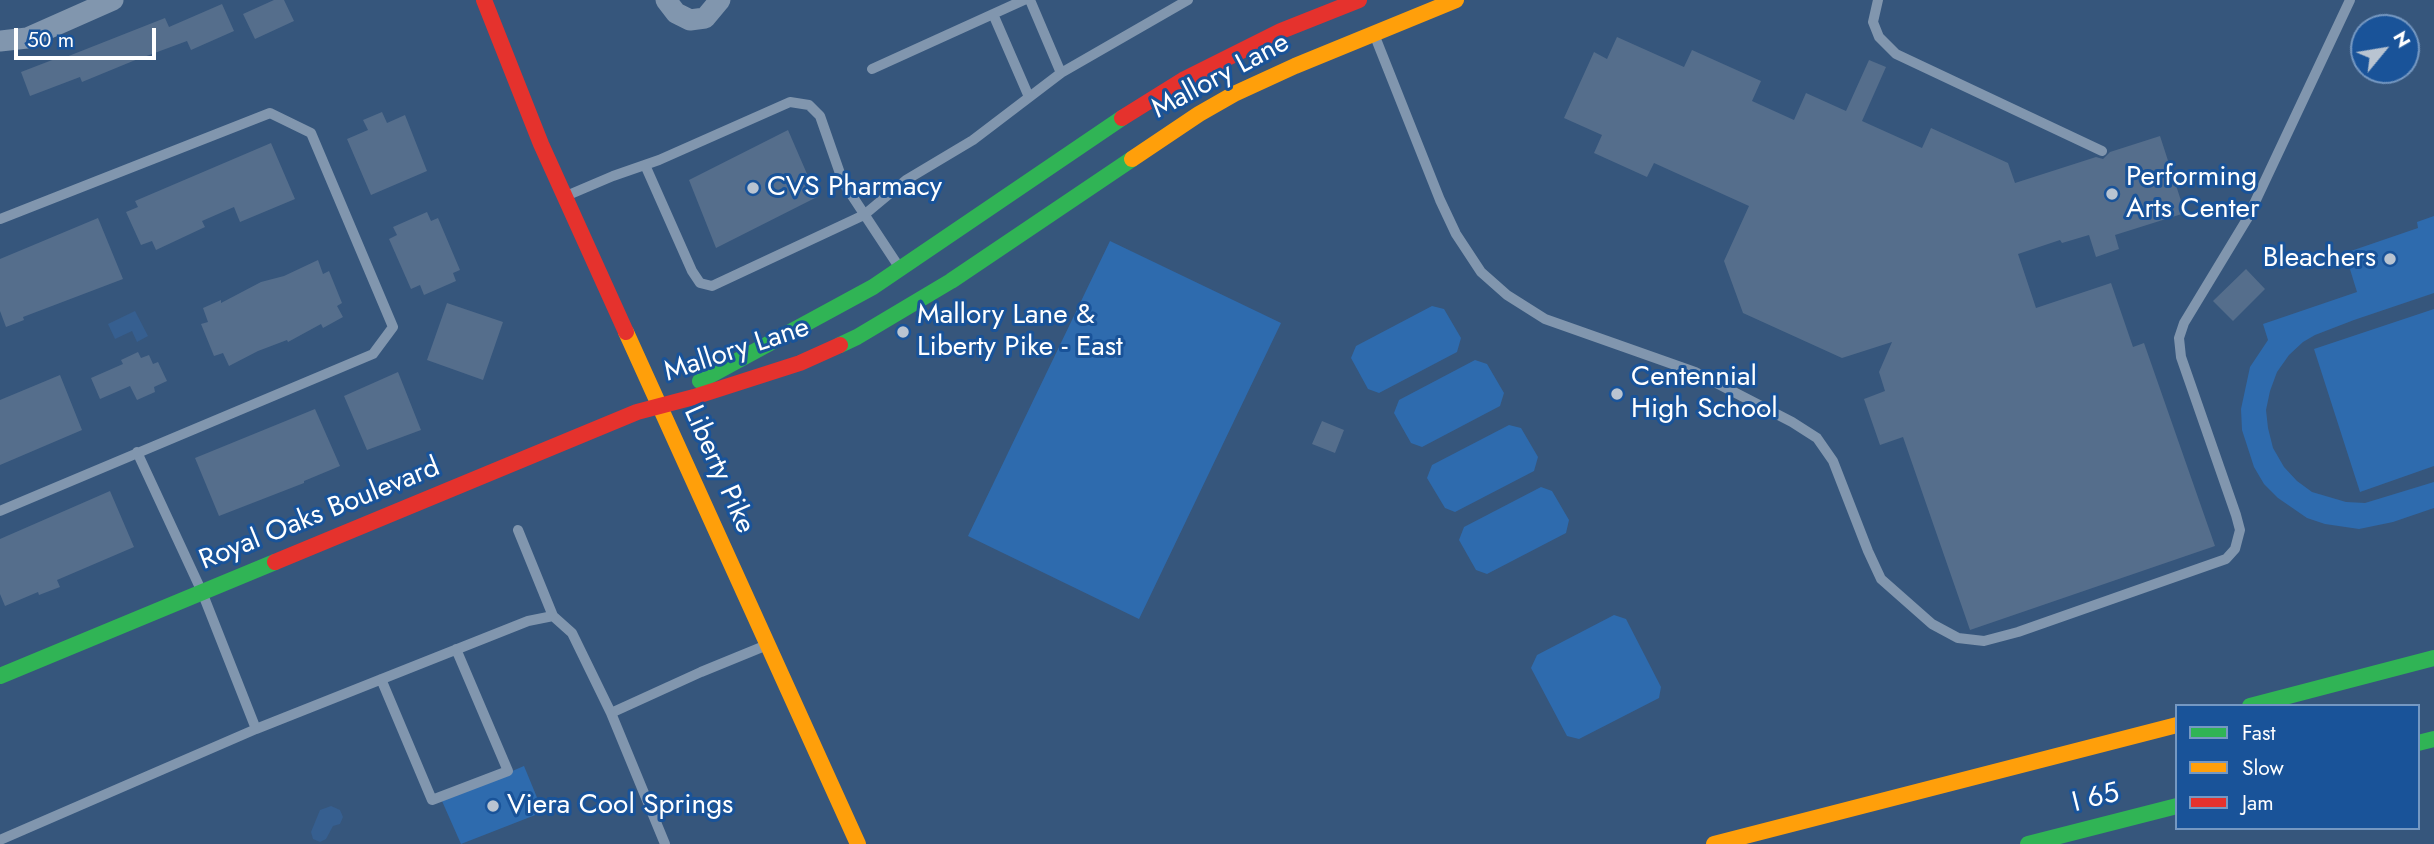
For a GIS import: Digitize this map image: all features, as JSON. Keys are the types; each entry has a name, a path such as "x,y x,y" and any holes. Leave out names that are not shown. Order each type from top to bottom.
{"main road":[{"name":"Liberty Pike","path":"484,0 541,144 858,844"},
{"name":"Mallory Lane","path":"660,404 839,307 901,270 1144,103 1183,80 1281,31 1456,0"},
{"name":"Mallory Lane","path":"660,404 694,397 800,363 857,337 951,281 1199,114 1283,72 1366,17"},
{"name":"Royal Oaks Boulevard","path":"0,676 660,404"},
{"path":"2258,704 2433,658"},
{"name":"I 65","path":"1714,844 2175,726"},
{"name":"I 65","path":"2028,844 2175,807"}],"street":[{"path":"0,41 27,38 113,0"},
{"path":"666,0 676,13 690,20 705,18 720,0"}],"lane":[{"path":"873,69 1024,0"},
{"path":"1030,0 1061,73"},
{"path":"645,165 692,271 700,283 712,286 864,215 906,180 973,140 1061,73 1188,0"},
{"path":"1878,0 1873,22 1880,37 1896,54 2102,151"},
{"path":"1366,17 1440,201 1456,234 1481,272 1507,295 1545,319 1695,372 1792,422 1817,438 1833,461 1881,579 1931,624 1958,638 1984,641 2018,632 2226,559 2235,549 2240,530 2181,357 2179,338 2184,323 2247,219 2350,0"},
{"path":"993,14 1029,97"},
{"path":"565,197 790,102 809,105 820,116 843,182 901,270"},
{"path":"0,219 270,113 312,133 393,327 373,354 0,511"},
{"path":"136,452 202,592 256,729"},
{"path":"518,530 553,616 572,633 611,713 664,844"},
{"path":"0,840 256,729 528,621 553,616"},
{"path":"611,713 767,645"},
{"path":"382,679 432,800 508,771 456,649"}],"shaded area":[{"path":"2434,216 2434,293 2354,320 2303,342 2277,372 2266,410 2273,448 2284,467 2312,492 2346,502 2365,503 2434,482 2434,508 2393,522 2359,529 2325,524 2307,518 2278,498 2264,484 2254,467 2242,430 2241,409 2250,367 2268,340 2263,324 2357,292 2345,253 2418,228 2417,222"},
{"path":"1110,241 1281,323 1139,619 968,536"},
{"path":"1432,306 1444,309 1461,338 1457,352 1379,393 1368,389 1351,358 1356,346"},
{"path":"2434,309 2434,466 2360,492 2314,349"},
{"path":"135,311 148,336 137,342 132,331 115,339 108,324"},
{"path":"1475,360 1487,364 1504,393 1500,406 1422,447 1411,443 1394,413 1399,400"},
{"path":"1509,425 1521,428 1538,457 1534,471 1455,512 1445,508 1427,478 1432,465"},
{"path":"1541,487 1552,491 1569,520 1566,533 1487,574 1476,570 1459,540 1464,527"},
{"path":"1614,615 1626,619 1661,687 1659,698 1579,739 1567,736 1531,668 1537,655"},
{"name":"Viera Cool Springs","path":"524,766 543,812 461,844 442,801"},
{"path":"331,806 340,810 343,817 340,824 333,826 326,839 320,842 313,839 311,832 320,810"}],"building":[{"path":"274,0 284,0 294,21 255,39 243,14"},
{"path":"222,4 234,31 191,50 187,41 82,82 80,77 30,96 21,72 165,18 169,27"},
{"name":"Centennial High School","path":"1617,37 1684,67 1692,50 1761,81 1752,101 1794,120 1806,93 1846,111 1869,60 1886,67 1862,121 1922,148 1931,128 2008,163 2015,183 2096,157 2103,159 2110,152 2160,136 2185,213 2115,235 2119,249 2096,257 2089,235 2062,243 2060,240 2018,254 2036,308 2111,283 2133,347 2144,343 2215,546 1970,630 1903,437 1880,445 1864,399 1885,391 1879,372 1892,342 1842,358 1743,313 1724,261 1749,206 1654,163 1647,177 1594,153 1602,135 1564,118 1594,52 1607,59"},
{"path":"382,112 387,123 405,115 427,171 371,195 347,139 368,130 363,120"},
{"name":"CVS Pharmacy","path":"788,130 817,197 716,248 689,180"},
{"path":"271,143 295,199 240,222 234,207 202,221 205,227 156,250 152,241 141,245 126,212 138,207 135,201"},
{"path":"427,212 431,221 438,218 460,270 453,273 456,281 424,295 420,285 411,289 389,239 397,235 393,227"},
{"path":"98,218 123,279 23,317 24,320 6,327 0,311 0,259"},
{"path":"318,260 323,274 329,271 342,303 337,306 343,317 323,328 321,324 288,342 287,340 258,351 229,366 223,353 214,356 201,324 208,322 203,308 221,300 221,303 261,282 284,276"},
{"path":"2246,269 2265,289 2233,321 2213,301"},
{"path":"447,303 503,322 483,380 427,360"},
{"path":"138,352 141,358 149,355 153,364 158,362 167,381 154,387 155,392 137,400 130,386 100,399 91,378 123,364 121,360"},
{"path":"398,372 421,430 367,450 344,396"},
{"path":"60,375 82,430 0,465 0,400"},
{"path":"315,409 340,466 219,516 195,458"},
{"path":"1322,421 1344,430 1335,453 1312,444"},
{"path":"110,491 134,547 57,580 60,587 39,595 38,592 5,606 0,594 0,539"}],"traffic: fast":[{"path":"700,381 873,287 1122,118"},
{"path":"840,345 951,281 1132,159"},
{"path":"0,676 275,562"},
{"path":"2258,704 2434,658"},
{"path":"2420,742 2434,739"},
{"path":"2028,844 2175,807"}],"traffic: slow":[{"path":"1132,159 1234,94 1456,0"},
{"path":"626,332 858,844"},
{"path":"1714,844 2175,726"}],"traffic: jam":[{"path":"484,0 541,144 626,332"},
{"path":"1122,118 1183,80 1281,31 1359,0"},
{"path":"275,562 637,412 800,363 840,345"}],"place":[{"name":"CVS Pharmacy","path":"753,188"},
{"name":"Performing Arts Center","path":"2112,194"},
{"name":"Bleachers","path":"2390,259"},
{"name":"Mallory Lane & Liberty Pike - East","path":"903,332"},
{"name":"Centennial High School","path":"1617,394"},
{"name":"Viera Cool Springs","path":"493,806"}]}
